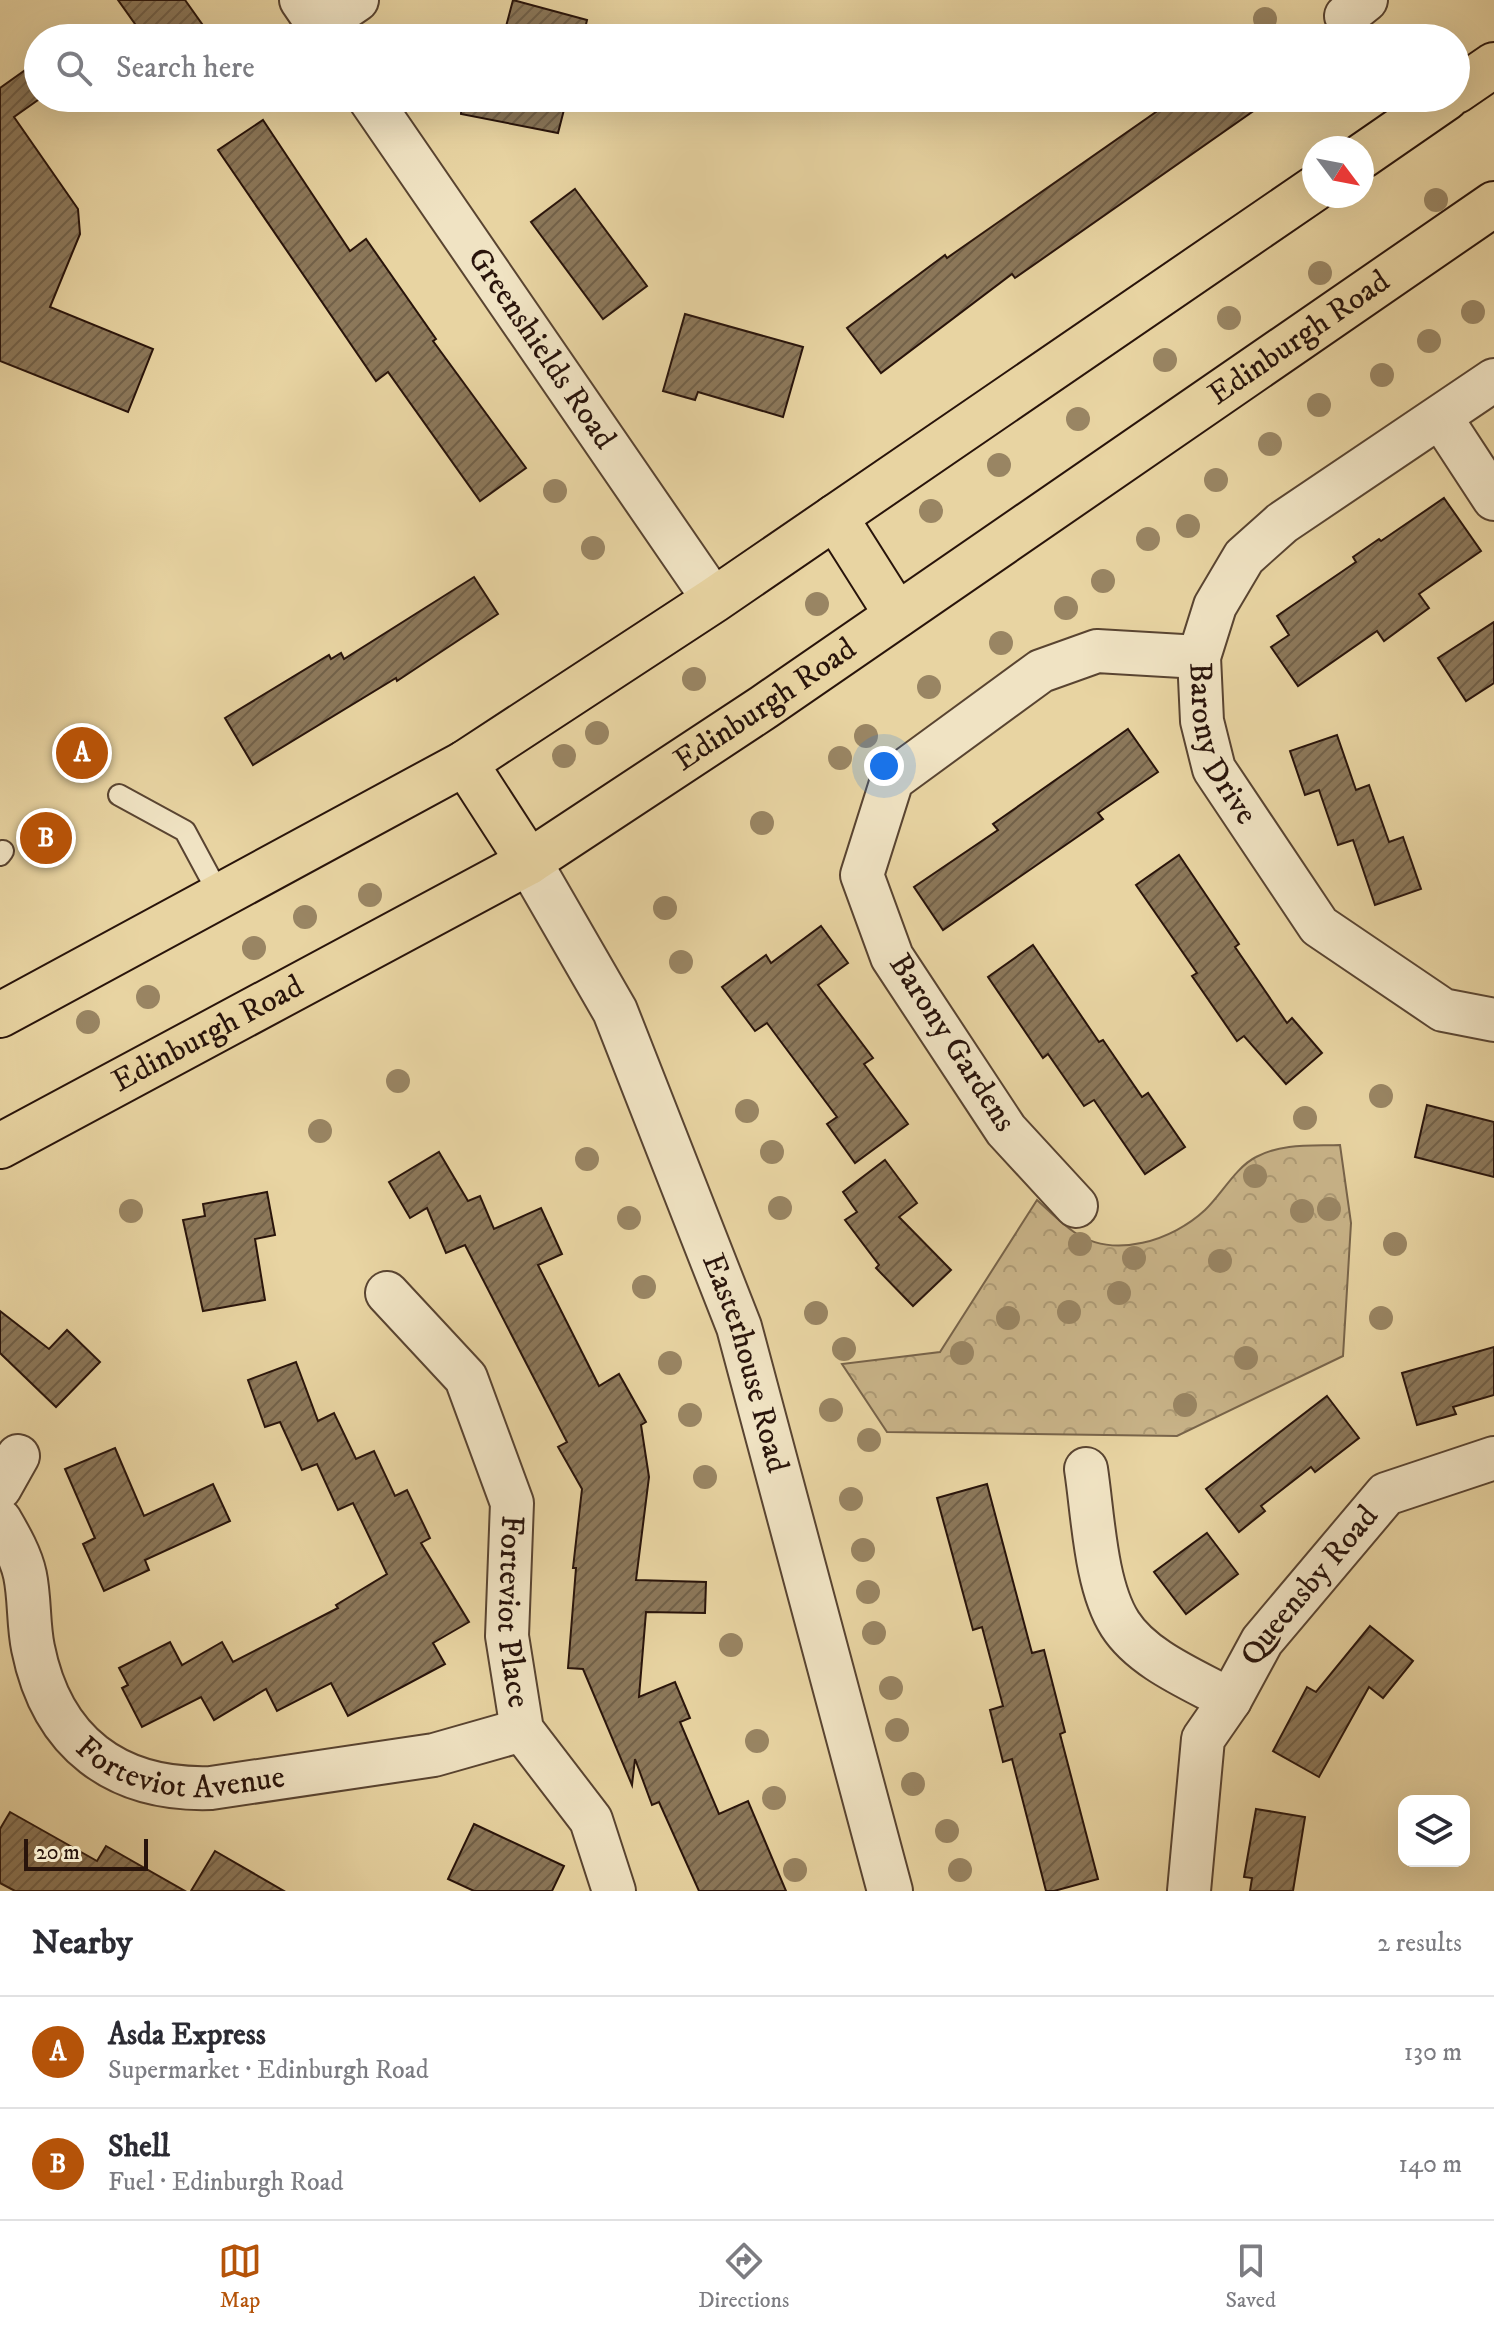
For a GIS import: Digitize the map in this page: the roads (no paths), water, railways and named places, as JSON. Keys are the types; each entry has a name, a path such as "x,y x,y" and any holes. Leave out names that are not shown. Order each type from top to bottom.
{"main road":[{"path":"1470,81 1494,65"},
{"path":"1374,148 1426,112"},
{"path":"0,1015 465,763 714,600 1302,197"},
{"name":"Edinburgh Road","path":"0,1146 529,862 897,615 1494,204"},
{"path":"835,517 897,615"},
{"path":"465,763 529,862"}],"street":[{"path":"316,21 357,0"},
{"name":"Greenshields Road","path":"379,112 714,600"},
{"name":"Barony Drive","path":"1494,380 1282,523 1244,557 1215,606 1199,657 1202,721 1214,769 1319,926 1443,1010 1494,1020"},
{"path":"1441,418 1494,499"},
{"name":"Barony Gardens","path":"1076,1206 1006,1130 892,957 862,875 892,780 1041,671 1097,651 1199,657"},
{"name":"Easterhouse Road","path":"529,862 615,1011 739,1327 890,1891"},
{"name":"Forteviot Place","path":"387,1293 466,1378 512,1503 507,1636 522,1730"},
{"name":"Queensby Road","path":"1189,1891 1203,1739 1230,1700 1262,1641 1386,1494 1494,1458"},
{"name":"Queensby Road","path":"1086,1469 1105,1586 1121,1625 1157,1659 1230,1700"},
{"name":"Forteviot Avenue","path":"0,1520 25,1574 33,1650 56,1710 75,1739 97,1760 124,1775 183,1789 211,1788 434,1755 522,1730"},
{"path":"522,1730 591,1820 614,1891"}],"lane":[{"path":"119,795 185,831 220,896"}],"place":[{"name":"Asda Express","path":"82,753"},
{"name":"Shell","path":"46,838"}]}
